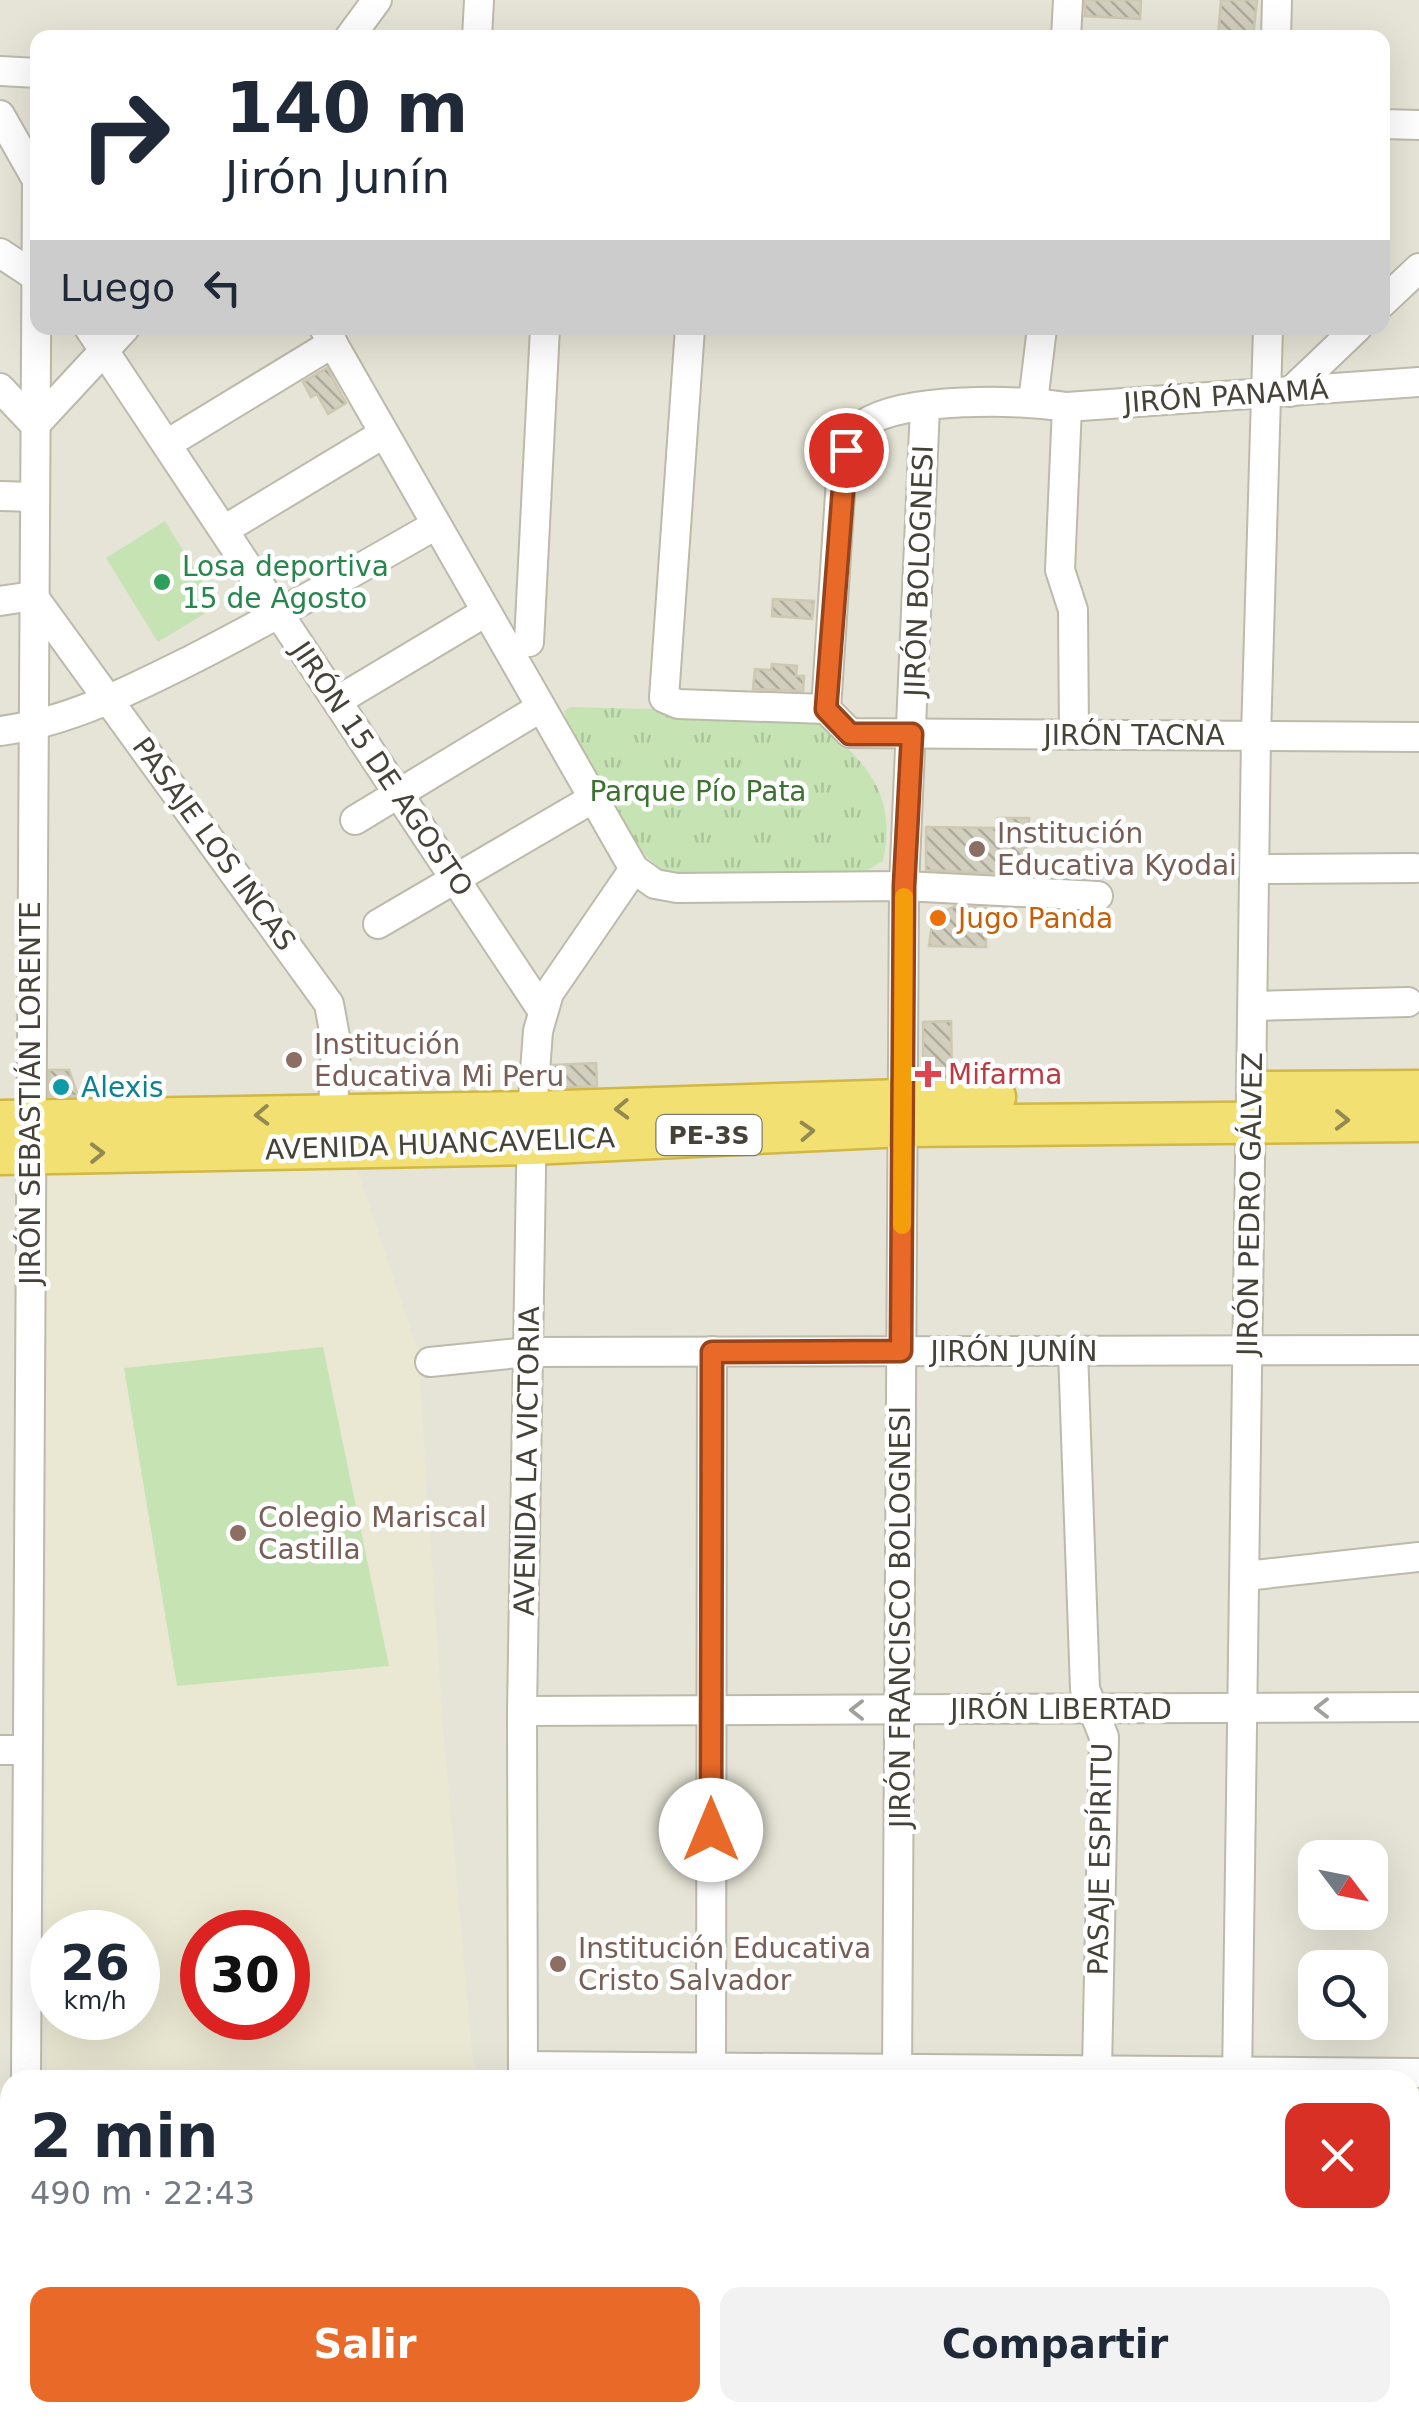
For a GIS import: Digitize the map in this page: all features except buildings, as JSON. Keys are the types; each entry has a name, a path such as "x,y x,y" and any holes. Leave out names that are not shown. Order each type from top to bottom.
{"highway":[{"name":"AVENIDA HUANCAVELICA","path":"15,1138 532,1128 902,1112 1252,1106 1419,1091"},
{"name":"AVENIDA HUANCAVELICA","path":"1252,1106 1419,1121"},
{"name":"AVENIDA HUANCAVELICA","path":"15,1138 333,1112 532,1128"}],"street":[{"path":"355,30 377,0"},
{"path":"477,30 479,0"},
{"path":"1066,30 1068,0"},
{"path":"1276,30 1278,0"},
{"path":"0,71 30,73"},
{"name":"JIRÓN SEBASTIÁN LORENTE","path":"0,116 30,167"},
{"path":"1390,124 1419,124"},
{"path":"0,253 30,256"},
{"path":"1390,295 1419,268"},
{"name":"JIRÓN SEBASTIÁN LORENTE","path":"26,2070 14,1750 15,1138 32,726 36,335"},
{"name":"JIRÓN 15 DE AGOSTO","path":"94,335 542,1010"},
{"path":"0,388 35,425 119,335"},
{"path":"529,642 545,335"},
{"path":"690,335 664,698 671,702 826,709"},
{"path":"1032,402 1041,335"},
{"name":"JIRÓN PEDRO GÁLVEZ","path":"1237,2070 1256,736 1277,394 1269,335"},
{"path":"1277,394 1349,335"},
{"path":"166,444 328,336 634,870 664,887 904,886 1098,896"},
{"name":"JIRÓN PANAMÁ","path":"826,709 846,450 864,424 925,408 1032,402 1067,406 1419,382"},
{"path":"1067,406 1060,570 1073,610 1074,735"},
{"name":"JIRÓN BOLOGNESI","path":"912,734 925,408"},
{"path":"224,530 383,434"},
{"path":"0,496 34,497"},
{"path":"0,730 32,726 110,700 280,615 434,526"},
{"path":"0,601 32,596"},
{"name":"PASAJE LOS INCAS","path":"32,596 329,1004 336,1042 333,1112"},
{"path":"337,701 484,612"},
{"path":"355,820 540,708"},
{"name":"JIRÓN TACNA","path":"826,709 850,734 1419,737"},
{"name":"JIRÓN FRANCISCO BOLOGNESI","path":"897,2070 904,886 912,734"},
{"path":"378,924 592,798"},
{"path":"1254,869 1416,868"},
{"name":"AVENIDA LA VICTORIA","path":"523,2070 522,1711 532,1128 542,1010 549,993 634,870"},
{"path":"1253,1006 1408,1002"},
{"name":"JIRÓN JUNÍN","path":"430,1362 528,1352 1419,1350"},
{"name":"PASAJE ESPÍRITU","path":"1073,1351 1086,1689 1104,1737 1096,2070"},
{"path":"711,2070 712,1352"},
{"path":"1245,1576 1419,1558"},
{"name":"JIRÓN LIBERTAD","path":"522,1711 1419,1707"}],"shaded area":[{"path":"0,0 1419,0 1419,2070 0,2070"},
{"name":"Colegio Mariscal Castilla","path":"357,1169 418,1352 442,1715 476,2070 47,2070 47,2040 160,2040 160,1910 47,1910 45,1176"}],"green space":[{"name":"Losa deportiva 15 de Agosto","path":"165,521 217,606 158,642 106,558"},
{"name":"Parque Pío Pata","path":"571,707 808,713 858,760 880,793 886,835 883,861 864,872 847,874 667,872 637,845 606,800 570,729 564,711"},
{"path":"323,1347 389,1666 177,1686 124,1368"}],"slow traffic":[{"path":"902,1225 904,897"}],"place":[{"name":"Losa deportiva 15 de Agosto","path":"162,582"},
{"name":"Institución Educativa Kyodai","path":"977,849"},
{"name":"Jugo Panda","path":"938,918"},
{"name":"Institución Educativa Mi Peru","path":"294,1060"},
{"name":"Mifarma","path":"928,1074"},
{"name":"Alexis","path":"61,1087"},
{"name":"Colegio Mariscal Castilla","path":"238,1533"},
{"name":"Institución Educativa Cristo Salvador","path":"558,1964"}],"route":[{"path":"711,1830 712,1352 901,1351 904,886 912,734 850,734 826,709 846,450"}]}
